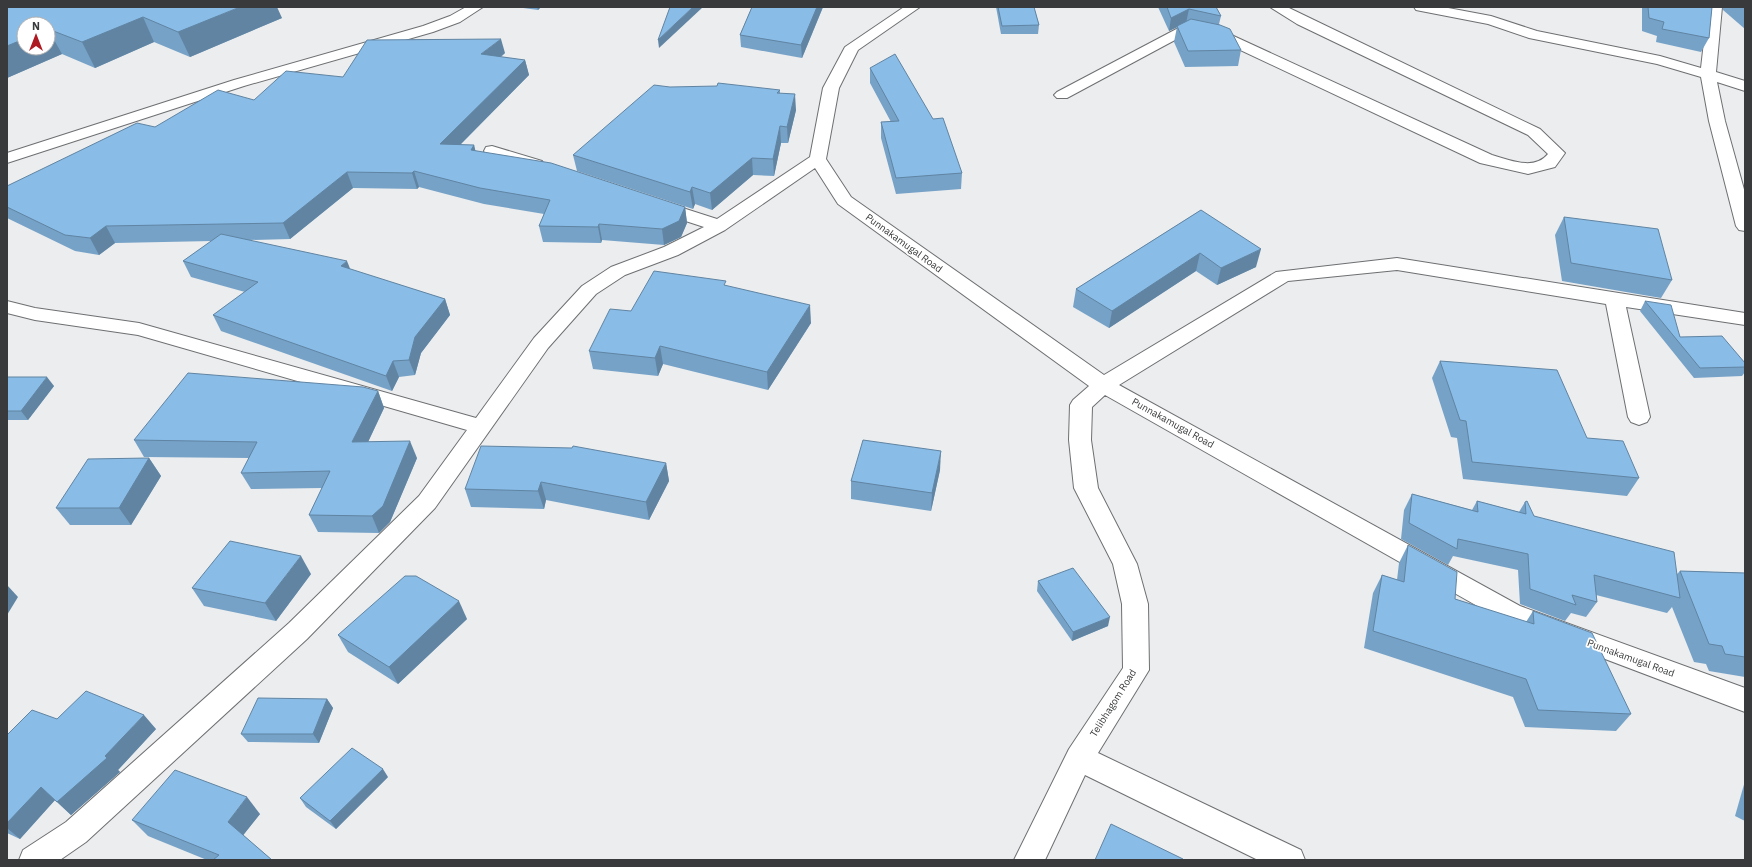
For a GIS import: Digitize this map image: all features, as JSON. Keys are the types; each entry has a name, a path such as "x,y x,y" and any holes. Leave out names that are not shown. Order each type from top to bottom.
{"street":[{"path":"7,158 239,83 428,29 455,19 476,7"},
{"path":"34,860 76,832 298,631 427,502 541,343 589,290 618,271 671,251 719,226 778,188 818,159 831,88 852,48 913,7"},
{"path":"1062,95 1186,28 1222,36 1486,160 1528,169 1549,163 1557,153 1534,132 1302,21 1277,7"},
{"path":"1421,7 1491,20 1534,35 1660,60 1745,86"},
{"path":"1491,20 1498,7"},
{"path":"1715,7 1708,75 1716,121 1745,226"},
{"path":"492,151 553,171"},
{"name":"Punnakamugal Road","path":"818,159 844,200 1103,385 1511,613 1745,700"},
{"path":"644,201 719,226"},
{"name":"Telibhagom Road","path":"1029,860 1079,758 1136,670 1135,604 1125,564 1086,488 1080,440 1081,405 1103,385 1283,276 1397,264 1615,300 1745,319"},
{"path":"1615,300 1639,417"},
{"path":"7,307 35,314 140,329 482,427"},
{"path":"1079,758 1290,860"}],"building":[{"path":"7,7 240,7 178,32 143,17 82,42 56,32 56,16 16,16 16,42 7,46"},
{"path":"670,7 693,7 658,40"},
{"path":"752,7 817,7 801,45 740,35"},
{"path":"998,7 1034,7 1039,25 1002,26"},
{"path":"1167,7 1216,7 1221,16 1189,9 1171,18"},
{"path":"1648,7 1712,7 1709,38 1662,29 1664,22 1649,18"},
{"path":"1191,19 1220,25 1230,29 1241,50 1188,51 1177,26"},
{"path":"501,39 481,54 525,60 440,144 474,145 471,150 551,163 685,207 679,221 662,229 599,224 598,227 539,226 550,200 480,188 414,171 412,173 347,172 283,223 106,226 90,238 65,235 7,207 7,186 137,123 155,127 218,90 254,100 286,71 343,77 367,40"},
{"path":"895,54 933,119 943,118 962,173 896,178 881,122 899,121 870,68"},
{"path":"718,83 780,90 777,93 795,94 787,127 780,126 773,159 752,158 710,193 692,187 690,192 573,155 654,85 670,87 717,86"},
{"path":"1201,210 1261,249 1221,268 1200,253 1112,311 1076,289"},
{"path":"1564,217 1658,229 1672,280 1571,263"},
{"path":"221,234 347,261 341,266 445,299 415,337 409,360 393,361 386,376 213,315 258,282 183,261"},
{"path":"654,271 726,281 724,285 810,305 767,372 660,346 655,358 589,351 610,309 631,311"},
{"path":"1645,301 1671,305 1680,337 1722,336 1745,363 1745,367 1700,368"},
{"path":"1440,361 1557,370 1587,438 1623,441 1639,478 1472,462 1466,421 1460,420"},
{"path":"188,373 363,387 378,391 352,442 410,441 383,506 372,516 309,515 330,471 241,473 257,442 134,440"},
{"path":"7,377 47,377 21,411 7,411"},
{"path":"863,440 941,451 932,493 851,481"},
{"path":"481,446 572,448 573,446 666,463 646,502 541,482 538,491 465,489"},
{"path":"149,458 119,508 56,508 88,459"},
{"path":"1412,494 1478,512 1477,501 1526,514 1525,502 1527,501 1534,516 1674,552 1680,598 1594,575 1597,602 1572,595 1576,605 1530,589 1528,554 1458,539 1457,549 1409,523"},
{"path":"230,541 301,556 265,603 192,588"},
{"path":"1408,545 1457,572 1455,599 1534,624 1533,611 1592,633 1631,714 1538,710 1526,679 1373,631 1382,575 1404,582"},
{"path":"1073,568 1110,617 1073,632 1038,581"},
{"path":"1680,571 1745,573 1745,657 1725,654 1722,646 1709,644"},
{"path":"405,576 416,576 459,601 389,667 338,635"},
{"path":"86,691 144,715 105,756 107,758 57,802 41,787 7,823 7,735 32,710 57,719"},
{"path":"258,698 327,699 313,734 241,734"},
{"path":"352,748 383,769 330,821 300,798"},
{"path":"175,770 247,797 228,822 272,860 213,860 219,855 132,820"},
{"path":"1111,824 1183,859 1095,860"}]}
